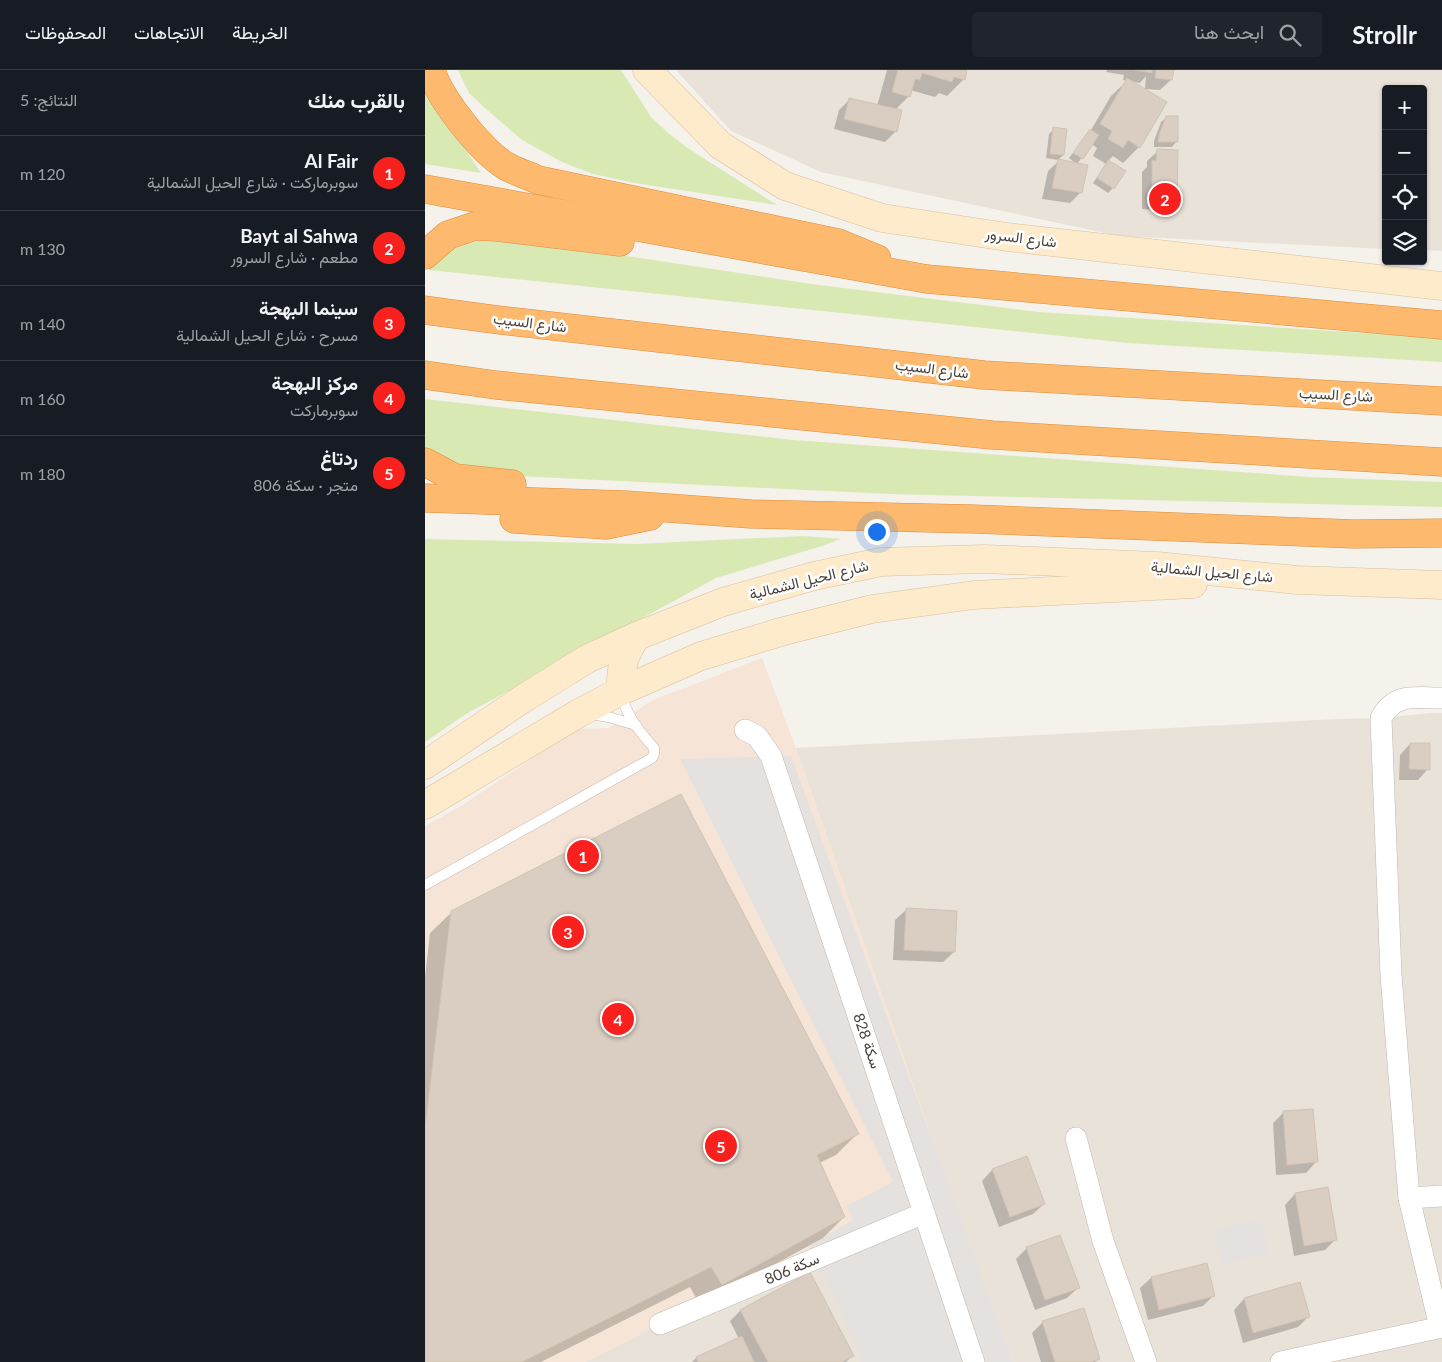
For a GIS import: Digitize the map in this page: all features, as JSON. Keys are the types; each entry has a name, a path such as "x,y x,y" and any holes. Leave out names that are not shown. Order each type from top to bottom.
{"highway":[{"path":"431,70 443,95 481,145 506,166 538,180 838,243 927,279"},
{"path":"425,188 747,248 927,279 1442,325"},
{"path":"425,255 448,235 475,226 506,228 668,248 747,248"},
{"name":"شارع السيب","path":"425,310 984,375 1442,401"},
{"path":"425,375 497,385 992,435 1442,462"},
{"path":"425,462 455,478 553,488 627,505"},
{"path":"425,498 627,505 751,514 1353,534 1442,533"},
{"path":"425,516 606,525 680,510"}],"street":[{"name":"شارع السرور","path":"647,70 720,145 785,186 882,218 1007,237 1442,286"},
{"name":"شارع الحيل الشمالية","path":"425,765 521,700 587,659 637,636 723,602 814,576 881,562 984,559 1157,566 1297,580 1442,585"},
{"name":"شارع الحيل الشمالية","path":"425,805 579,713 621,691 701,656 784,631 873,609 974,594 1297,580"},
{"path":"621,691 620,677 623,662 628,648 637,636"},
{"path":"1281,1362 1441,1327 1409,1198 1391,975 1381,718 1387,708 1400,699 1442,698"},
{"name":"سكة 828","path":"745,730 757,736 771,756 974,1362"},
{"path":"1076,1138 1103,1241 1147,1362"},
{"path":"1409,1198 1442,1196"},
{"name":"سكة 806","path":"660,1324 925,1213"}],"lane":[{"path":"425,885 652,758 654,748 636,726 623,703 621,691"},
{"path":"579,713 608,717 636,726"}],"shaded area":[{"path":"676,70 1442,70 1442,251 1427,250 1427,85 1382,85 1382,249 1119,236 821,172 731,131"},
{"path":"762,658 796,748 949,1188 660,1324 585,1362 425,1362 425,826 461,806 576,729 609,728 653,700"},
{"path":"1442,713 1442,1362 1013,1362 949,1188 796,748 1381,718"},
{"path":"791,756 1013,1362 862,1362 859,1351 809,1246 853,1220 847,1206 893,1182 680,759"},
{"path":"1260,1218 1269,1253 1221,1265 1213,1230"},
{"path":"831,1256 877,1362 585,1362 660,1324"}],"green space":[{"path":"458,70 621,70 651,117 667,132 686,147 777,205 635,183 593,174 562,162 522,140 485,108 469,93"},
{"path":"425,88 481,173 425,164"},
{"path":"492,239 515,239 811,284 1038,312 1442,338 1442,362 1128,343 429,270 441,257 456,248"},
{"path":"425,399 793,440 1309,477 1442,482 1442,507 890,494 478,474 425,451"},
{"path":"803,536 840,539 716,578 466,714 425,742 425,539 636,544"}],"building":[{"path":"898,70 967,70 965,80 954,77 952,82 922,73 920,80 915,79 910,97 892,92"},
{"path":"1135,70 1152,70 1152,73"},
{"path":"1156,70 1174,70 1172,80 1155,78"},
{"path":"1127,78 1167,102 1140,148 1128,140 1123,148 1108,139 1112,131 1100,124"},
{"path":"849,98 902,110 897,132 844,119"},
{"path":"1166,116 1178,116 1178,142 1158,142"},
{"path":"1053,127 1067,129 1064,155 1050,154"},
{"path":"1090,129 1099,135 1083,159 1073,153"},
{"path":"1157,149 1178,150 1177,201 1152,199 1152,160 1156,161"},
{"path":"1058,159 1088,165 1082,193 1052,188"},
{"path":"1108,160 1126,171 1114,189 1097,178"},
{"path":"1410,743 1430,743 1430,770 1409,769"},
{"path":"681,794 859,1134 817,1155 845,1217 722,1285 711,1267 522,1362 425,1362 425,1128 451,911"},
{"path":"906,908 957,911 955,952 904,950"},
{"path":"1313,1109 1318,1162 1287,1165 1283,1111"},
{"path":"1027,1156 1045,1204 1010,1217 992,1169"},
{"path":"1328,1187 1337,1240 1304,1246 1295,1193"},
{"path":"1060,1235 1080,1288 1045,1300 1026,1247"},
{"path":"1207,1263 1215,1296 1159,1310 1151,1277"},
{"path":"810,1272 854,1356 842,1362 768,1362 740,1310"},
{"path":"1300,1282 1310,1317 1253,1333 1244,1298"},
{"path":"1084,1308 1100,1359 1091,1362 1055,1362 1042,1321"},
{"path":"742,1336 754,1362 698,1362 696,1357"}],"place":[{"name":"Bayt al Sahwa","path":"1165,199"},
{"name":"Al Fair","path":"583,856"},
{"name":"سينما البهجة","path":"568,932"},
{"name":"مركز البهجة","path":"618,1019"},
{"name":"ردتاغ","path":"721,1146"}]}
